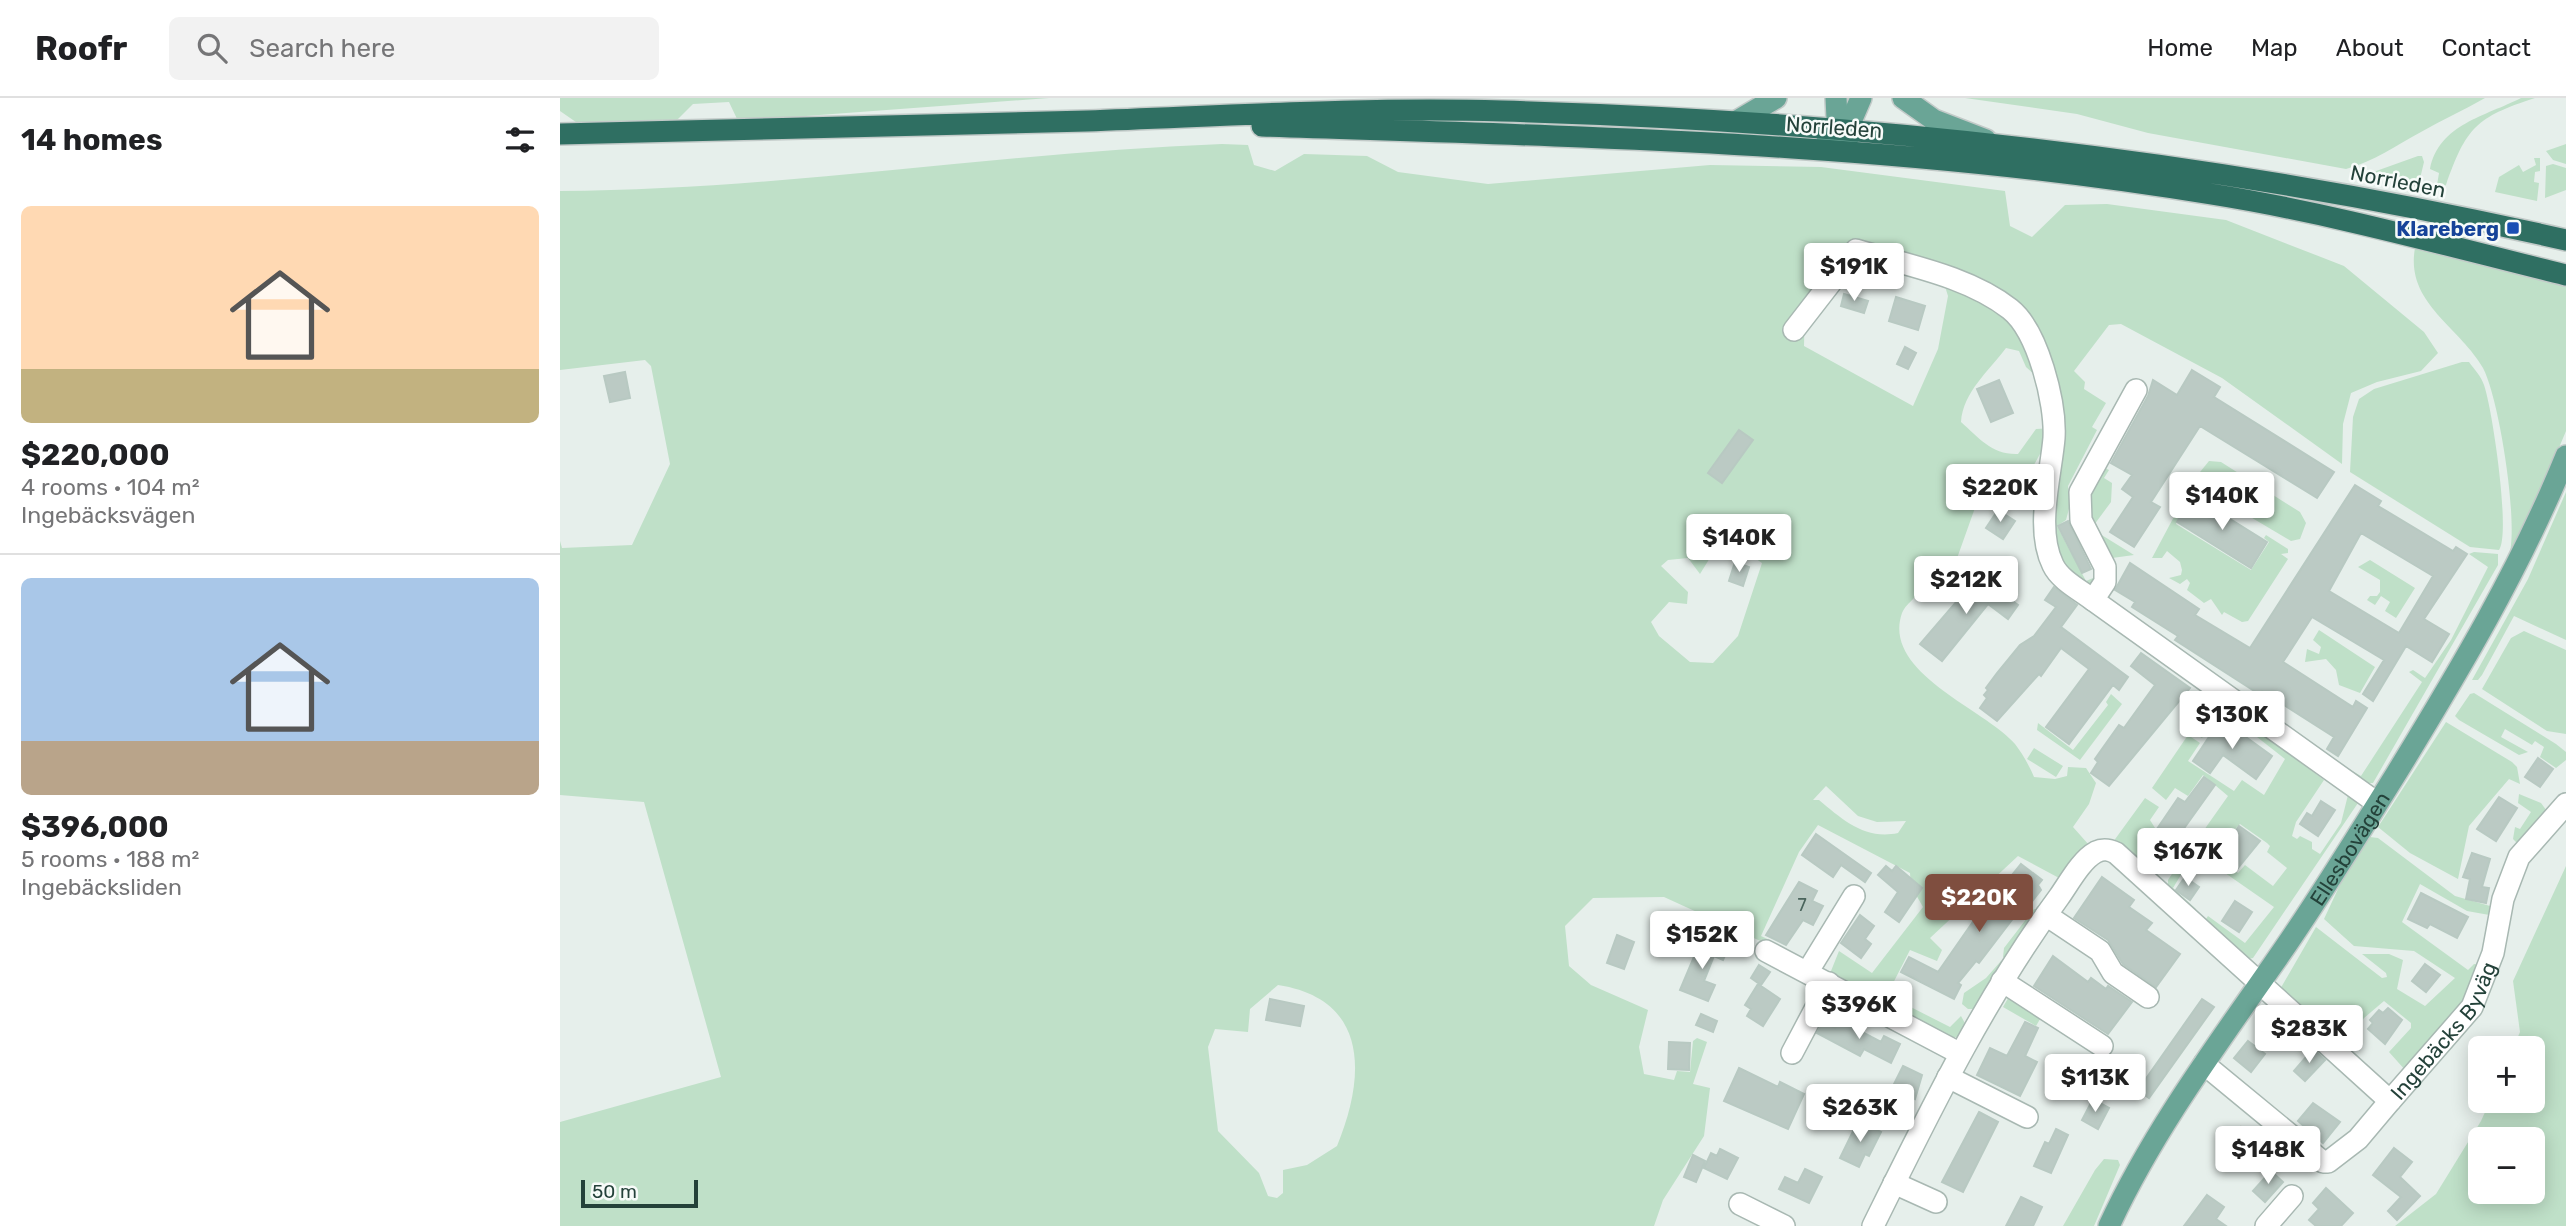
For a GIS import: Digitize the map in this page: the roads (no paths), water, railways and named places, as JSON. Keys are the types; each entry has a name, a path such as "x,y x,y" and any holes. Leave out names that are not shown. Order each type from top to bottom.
{"highway":[{"name":"Norrleden","path":"560,134 1404,110 1499,111 1737,121 1840,128 2107,156 2292,185 2566,240"},
{"name":"Norrleden","path":"1088,121 1535,135 1870,153 2180,190 2293,208 2566,275"}],"main road":[{"path":"1737,121 1776,98"},
{"path":"1836,98 1840,128 1847,137 1870,153"},
{"path":"1780,147 1818,140 1840,128 1852,119 1861,98"},
{"path":"1903,98 1934,120 1995,144"},
{"name":"Ellesbovägen","path":"2109,1226 2150,1149 2455,679 2518,566 2566,456"}],"street":[{"path":"1794,330 1856,250 1980,292 2010,309 2022,320 2036,345 2053,423 2046,500 2050,558 2058,573 2377,803"},
{"path":"2093,600 2105,582 2105,567 2081,520 2080,492 2136,390"},
{"name":"Ingebäcks Byväg","path":"2046,915 2090,856 2110,850 2157,888 2390,1101 2472,1007 2493,953 2503,898 2511,875 2536,835 2566,804"},
{"path":"1808,971 1854,896"},
{"path":"1873,1226 1959,1053 2046,915 2101,951 2113,973 2148,997"},
{"path":"1766,951 1959,1053"},
{"path":"2002,981 2102,1046"},
{"path":"1792,1054 1829,983"},
{"path":"2204,1064 2323,1163 2329,1162 2358,1139 2390,1101"},
{"path":"1948,1077 2027,1117"},
{"path":"1894,1183 1936,1202"},
{"path":"2266,1226 2292,1196"},
{"path":"1740,1204 1784,1226"}],"place":[{"name":"Klareberg","path":"2513,228"}]}
